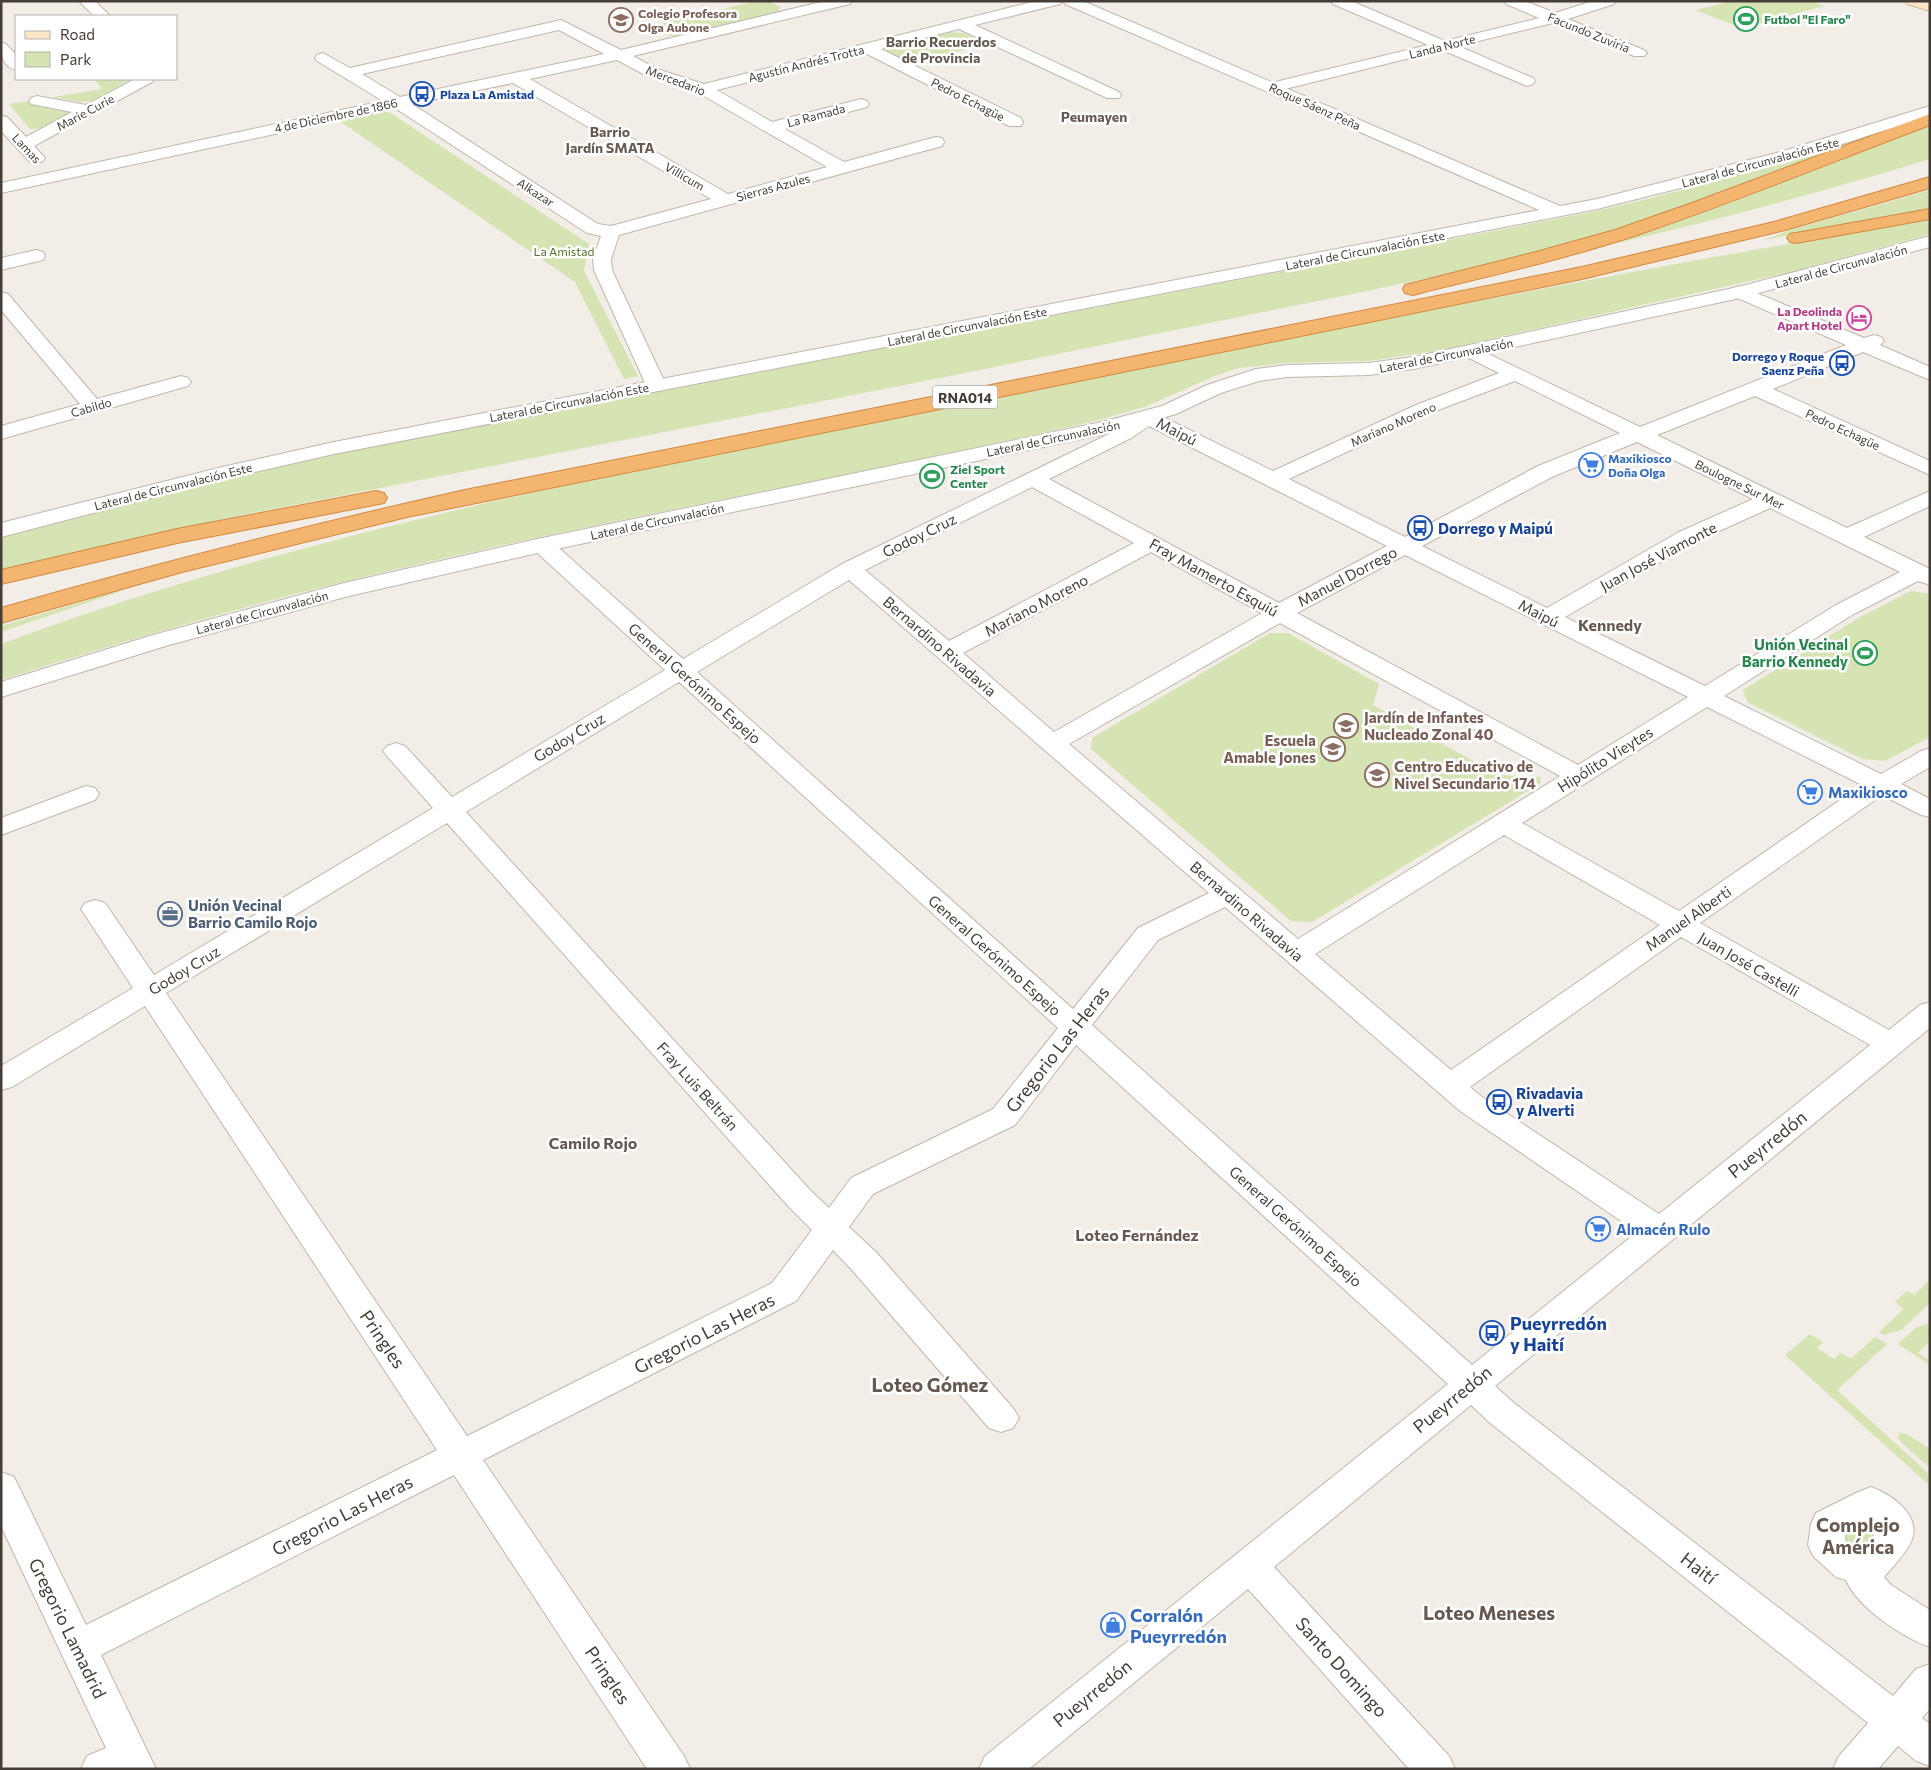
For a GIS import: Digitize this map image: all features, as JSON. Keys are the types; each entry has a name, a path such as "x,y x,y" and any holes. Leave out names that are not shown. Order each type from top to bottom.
{"highway":[{"path":"1352,304 1620,234 1930,119"},
{"name":"RNA014","path":"1,597 171,549 426,488 1657,242 1794,207 1930,167"},
{"name":"RNA014","path":"1,616 255,545 464,496 1536,282 1736,237 1821,215 1930,182"},
{"path":"1536,282 1930,214"},
{"path":"1,578 177,536 426,488"},
{"path":"1,636 192,572 464,496"}],"main road":[{"path":"1912,1 1930,8"}],"street":[{"path":"86,1 101,15"},
{"path":"789,1 808,10"},
{"name":"4 de Diciembre de 1866","path":"1,188 619,55 845,1"},
{"name":"Agustín Andrés Trotta","path":"703,90 1055,1"},
{"name":"Roque Sáenz Peña","path":"1070,1 1559,212"},
{"path":"1338,1 1527,81"},
{"name":"Facundo Zuviría","path":"1511,1 1639,53"},
{"name":"Landa Norte","path":"1273,87 1556,18 1609,1"},
{"path":"962,24 1113,95"},
{"name":"Mercedario","path":"347,73 561,25 651,72 703,90 842,168"},
{"path":"650,35 666,44"},
{"path":"1,47 15,64"},
{"name":"Pedro Echagüe","path":"867,48 1015,122"},
{"name":"Alkazar","path":"323,58 397,102 593,229 611,232"},
{"name":"Villicum","path":"514,77 725,200"},
{"name":"Marie Curie","path":"24,145 144,80"},
{"path":"37,93 88,110"},
{"name":"La Ramada","path":"771,127 862,104"},
{"name":"Lateral de Circunvalación Este","path":"1,530 273,461 432,428 1559,212 1631,196 1777,158 1930,112"},
{"name":"Lamas","path":"1,121 53,176"},
{"name":"Sierras Azules","path":"611,232 936,142"},
{"path":"611,232 602,259 603,270 656,385"},
{"name":"Lateral de Circunvalación","path":"1,690 114,654 292,603 368,584 542,545 1106,428 1169,410 1228,384 1256,375 1287,371 1389,367 1470,351 1746,291 1930,241"},
{"path":"1,264 36,256"},
{"path":"1746,291 1869,343 1930,365"},
{"path":"1,298 93,407"},
{"path":"1869,343 1930,374"},
{"name":"Manuel Dorrego","path":"1053,743 1279,613 1546,471 1869,343"},
{"name":"Boulogne Sur Mer","path":"1470,351 1924,575"},
{"name":"Mariano Moreno","path":"1273,479 1422,409 1515,374"},
{"name":"Cabildo","path":"1,433 180,382"},
{"name":"Pedro Echagüe","path":"1756,389 1930,469"},
{"name":"Godoy Cruz","path":"1,1080 850,568 1124,434 1148,417"},
{"name":"Maipú","path":"1148,417 1930,809"},
{"name":"Fray Mamerto Esquiú","path":"1033,479 1579,776"},
{"path":"1846,537 1930,498"},
{"name":"Juan José Viamonte","path":"1548,617 1687,537 1771,500"},
{"name":"Mariano Moreno","path":"947,652 1152,543"},
{"name":"General Gerónimo Espejo","path":"542,545 1471,1385"},
{"name":"Bernardino Rivadavia","path":"850,568 1471,1104 1660,1231"},
{"name":"Hipólito Vieytes","path":"1296,954 1844,610 1924,575"},
{"name":"Fray Luis Beltrán","path":"396,751 792,1191 864,1261 1001,1418"},
{"name":"Manuel Alberti","path":"1450,1086 1880,784 1930,756"},
{"path":"1,827 86,794"},
{"name":"Juan José Castelli","path":"1503,823 1890,1044"},
{"name":"Gregorio Las Heras","path":"78,1648 784,1292 862,1186 1004,1118 1148,934 1228,895"},
{"name":"Pringles","path":"95,909 670,1769"},
{"name":"Pueyrredón","path":"999,1769 1930,1012"},
{"name":"Haití","path":"1471,1385 1502,1413 1930,1748"},
{"name":"Gregorio Lamadrid","path":"1,1487 78,1648 122,1765"},
{"name":"Santo Domingo","path":"1250,1565 1435,1769"},
{"path":"1860,1566 1865,1582 1878,1596 1930,1631"},
{"path":"1853,1769 1930,1681"}],"green space":[{"path":"756,1 768,1 780,7 779,11 675,36 664,35 648,27"},
{"name":"Futbol \"El Faro\"","path":"1732,1 1811,1 1824,6 1741,28 1696,10"},
{"path":"951,32 964,33 987,44 909,64 885,53 887,49"},
{"path":"95,80 129,80 91,101 80,102 53,97 102,89"},
{"path":"30,101 68,110 70,114 43,128 30,129 9,104"},
{"name":"La Amistad","path":"377,111 389,112 589,244 584,271 638,376 624,379 575,282 338,120"},
{"path":"1930,121 1930,159 1748,211 1564,255"},
{"path":"1899,126 1602,235 1475,268 960,374 237,516 1,570 1,538 230,478 382,444 1592,212 1747,173"},
{"path":"1930,190 1930,211 1764,240 1787,231"},
{"path":"1930,219 1930,234 1794,271 1437,351 1369,361 1286,363 1239,368 1215,376 1147,406 1095,421 466,553 376,574 188,623 1,680 1,644 111,605 223,571 335,540 449,512 677,462 1395,318 1651,268"},
{"path":"121,590 119,592 1,632 1,626"},
{"name":"Unión Vecinal Barrio Kennedy","path":"1911,591 1930,594 1930,737 1885,761 1862,759 1747,702 1743,690 1860,617"},
{"path":"1270,633 1288,633 1379,684 1373,705 1498,775 1540,777 1541,783 1312,922 1291,921 1091,749 1092,738"},
{"path":"1930,1280 1930,1303 1901,1330 1883,1335 1879,1332 1904,1309 1895,1302 1907,1291 1914,1295"},
{"path":"1930,1323 1930,1341 1918,1353 1930,1361 1930,1365 1898,1344 1917,1327"},
{"path":"1810,1334 1823,1342 1817,1348 1834,1359 1841,1353 1851,1359 1875,1337 1887,1344 1837,1390 1930,1475 1930,1486 1785,1355"},
{"path":"1900,1433 1907,1434 1930,1449 1930,1468 1897,1438"},
{"path":"1867,1519 1879,1529 1861,1551 1854,1551 1844,1543 1843,1537"}],"place":[{"name":"Futbol \"El Faro\"","path":"1746,19"},
{"name":"Colegio Profesora Olga Aubone","path":"621,20"},
{"name":"Plaza La Amistad","path":"422,94"},
{"name":"La Deolinda Apart Hotel","path":"1859,318"},
{"name":"Dorrego y Roque Saenz Peña","path":"1842,363"},
{"name":"Maxikiosco Doña Olga","path":"1591,465"},
{"name":"Ziel Sport Center","path":"932,476"},
{"name":"Dorrego y Maipú","path":"1420,528"},
{"name":"Unión Vecinal Barrio Kennedy","path":"1865,653"},
{"name":"Jardín de Infantes Nucleado Zonal 40","path":"1346,726"},
{"name":"Escuela Amable Jones","path":"1333,749"},
{"name":"Centro Educativo de Nivel Secundario 174","path":"1377,775"},
{"name":"Maxikiosco","path":"1810,792"},
{"name":"Unión Vecinal Barrio Camilo Rojo","path":"170,914"},
{"name":"Rivadavia y Alverti","path":"1499,1102"},
{"name":"Almacén Rulo","path":"1598,1229"},
{"name":"Pueyrredón y Haití","path":"1492,1333"},
{"name":"Corralón Pueyrredón","path":"1113,1625"}],"district":[{"name":"Barrio Recuerdos de Provincia","path":"941,49"},
{"name":"Peumayen","path":"1094,116"},
{"name":"Barrio Jardín SMATA","path":"610,140"},
{"name":"Kennedy","path":"1610,624"},
{"name":"Camilo Rojo","path":"593,1142"},
{"name":"Loteo Fernández","path":"1137,1234"},
{"name":"Loteo Gómez","path":"930,1384"},
{"name":"Complejo América","path":"1858,1535"},
{"name":"Loteo Meneses","path":"1489,1612"}]}
